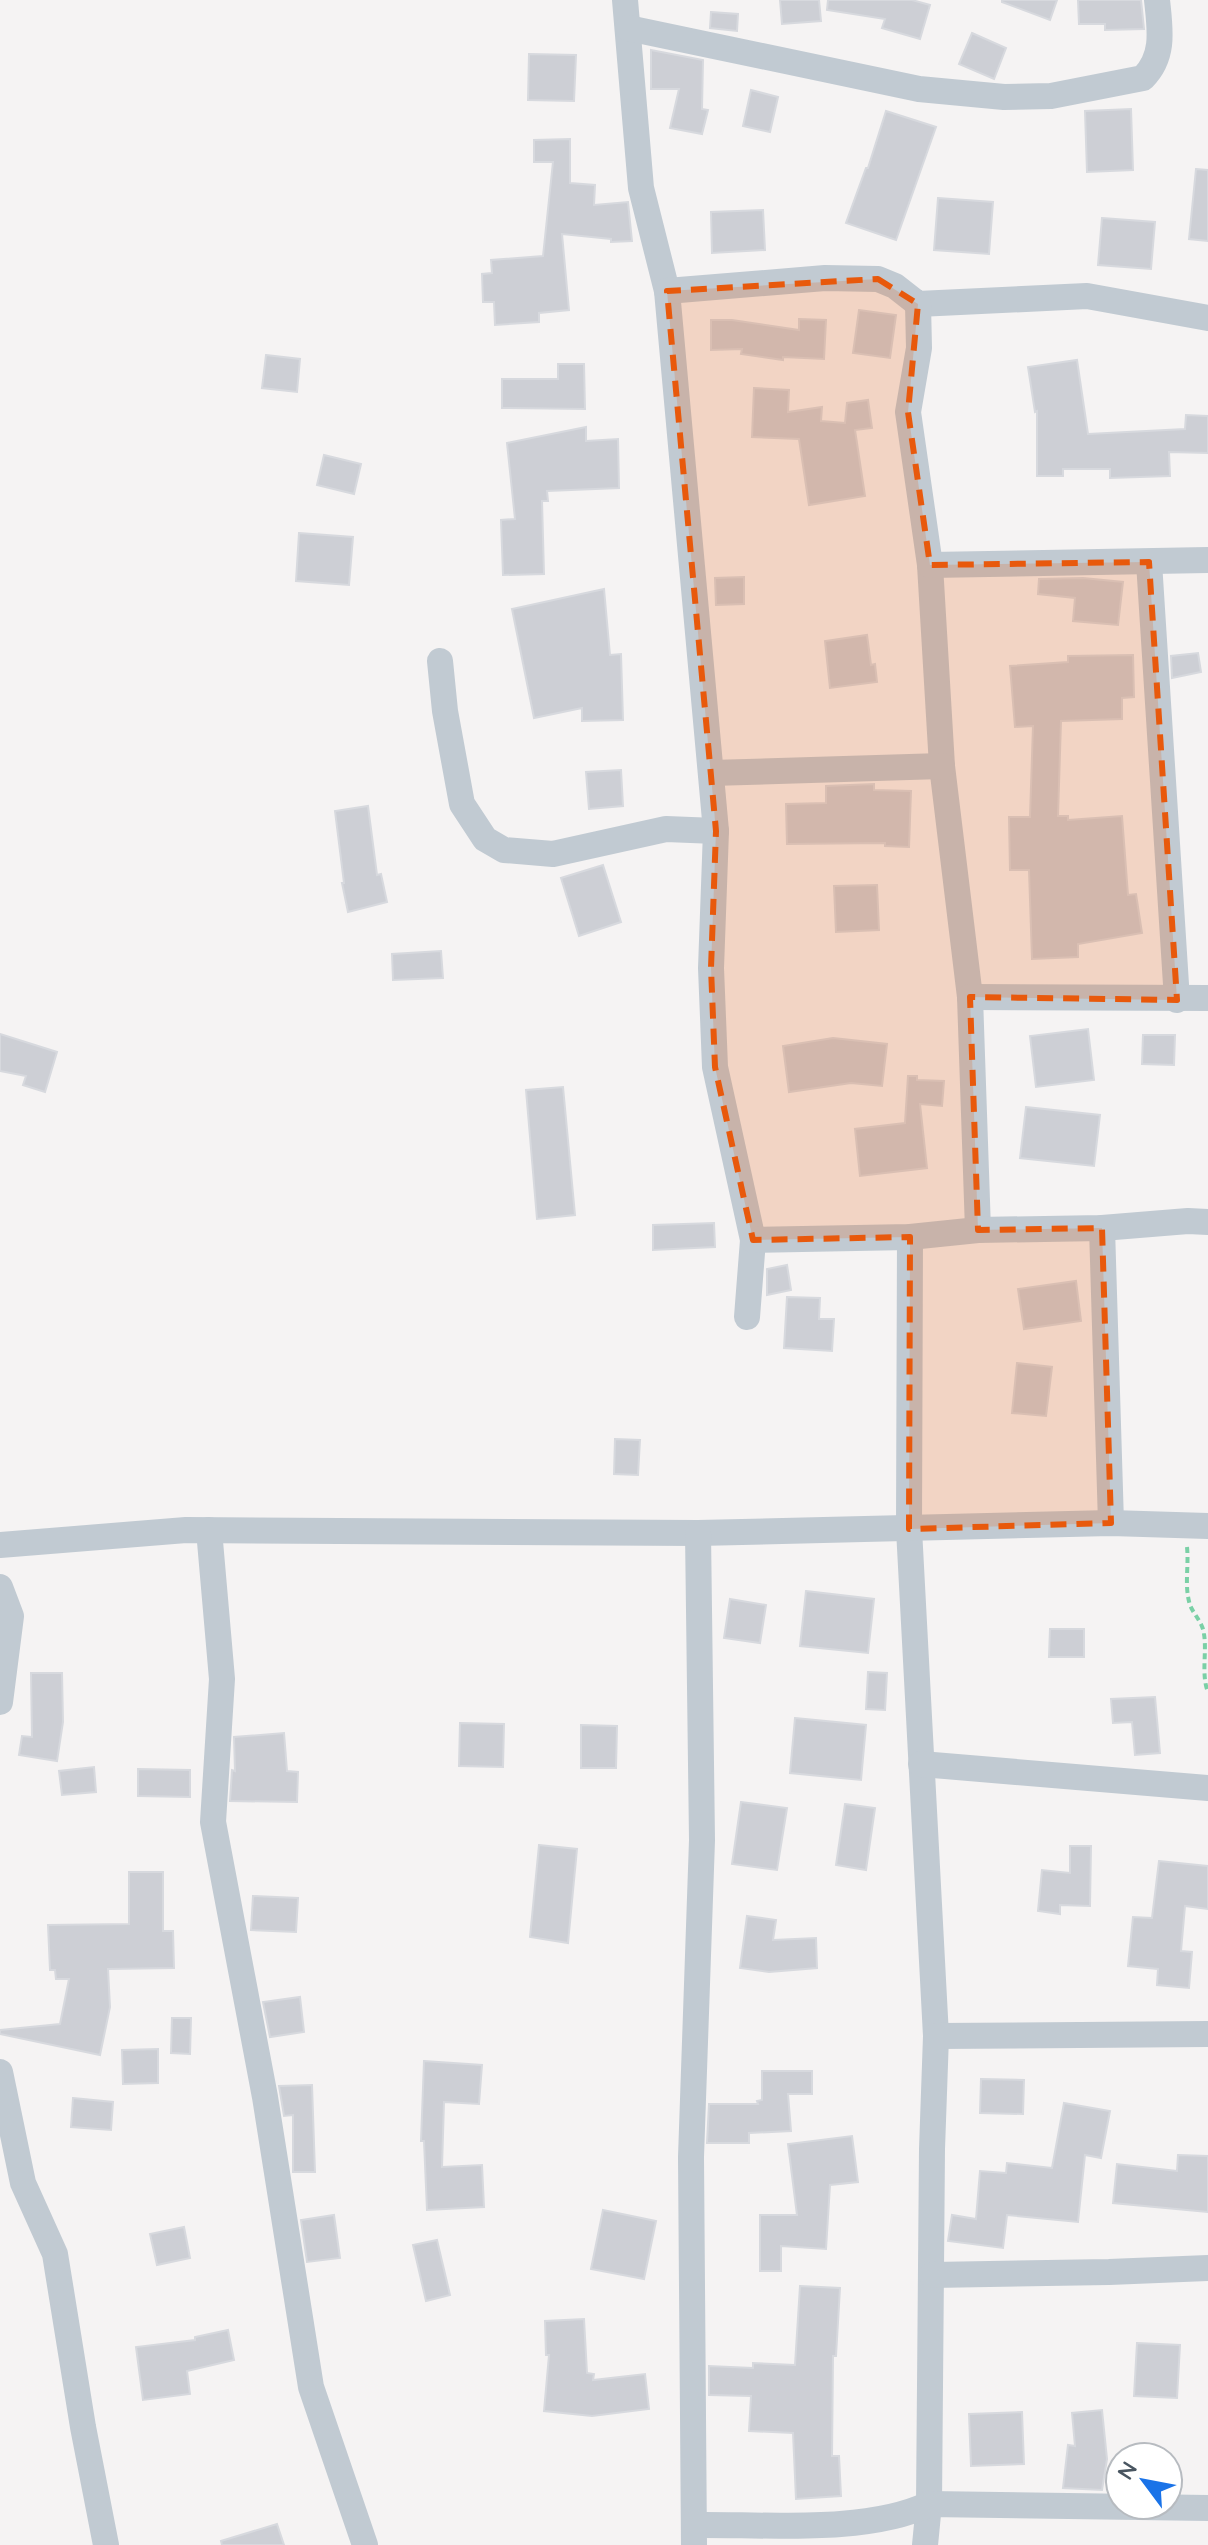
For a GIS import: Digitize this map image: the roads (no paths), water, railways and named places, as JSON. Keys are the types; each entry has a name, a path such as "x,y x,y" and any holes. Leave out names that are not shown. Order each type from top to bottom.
{"street":[{"path":"625,0 641,188 667,291 716,831 711,968 715,1067 753,1240 747,1317"},
{"path":"628,28 919,89 1004,97 1051,96 1143,78 1153,68 1158,55 1157,0"},
{"path":"667,291 825,278 878,279 895,286 918,304 1087,296 1208,318"},
{"path":"918,304 919,348 908,412 930,565 942,766 970,997 978,1230"},
{"path":"930,565 1208,560"},
{"path":"1149,562 1177,1000"},
{"path":"440,661 445,711 462,804 485,839 504,850 553,854 666,829 716,831"},
{"path":"711,773 942,766"},
{"path":"970,997 1208,998"},
{"path":"753,1240 910,1237 978,1230 1208,1222"},
{"path":"1102,1228 1111,1523"},
{"path":"910,1237 909,1529 936,2036 929,2504 925,2545"},
{"path":"0,1545 209,1530 698,1533 1111,1523 1197,1526"},
{"path":"209,1530 222,1679 213,1822 265,2097 311,2387 365,2545"},
{"path":"698,1533 702,1840 691,2157 694,2535 865,2521 912,2512 929,2504 1208,2508"},
{"path":"0,1587 11,1616 0,1702"},
{"path":"921,1764 1208,1788"},
{"path":"936,2036 1208,2034"},
{"path":"0,2072 23,2183 55,2254 106,2545"},
{"path":"932,2275 1208,2268"}]}
